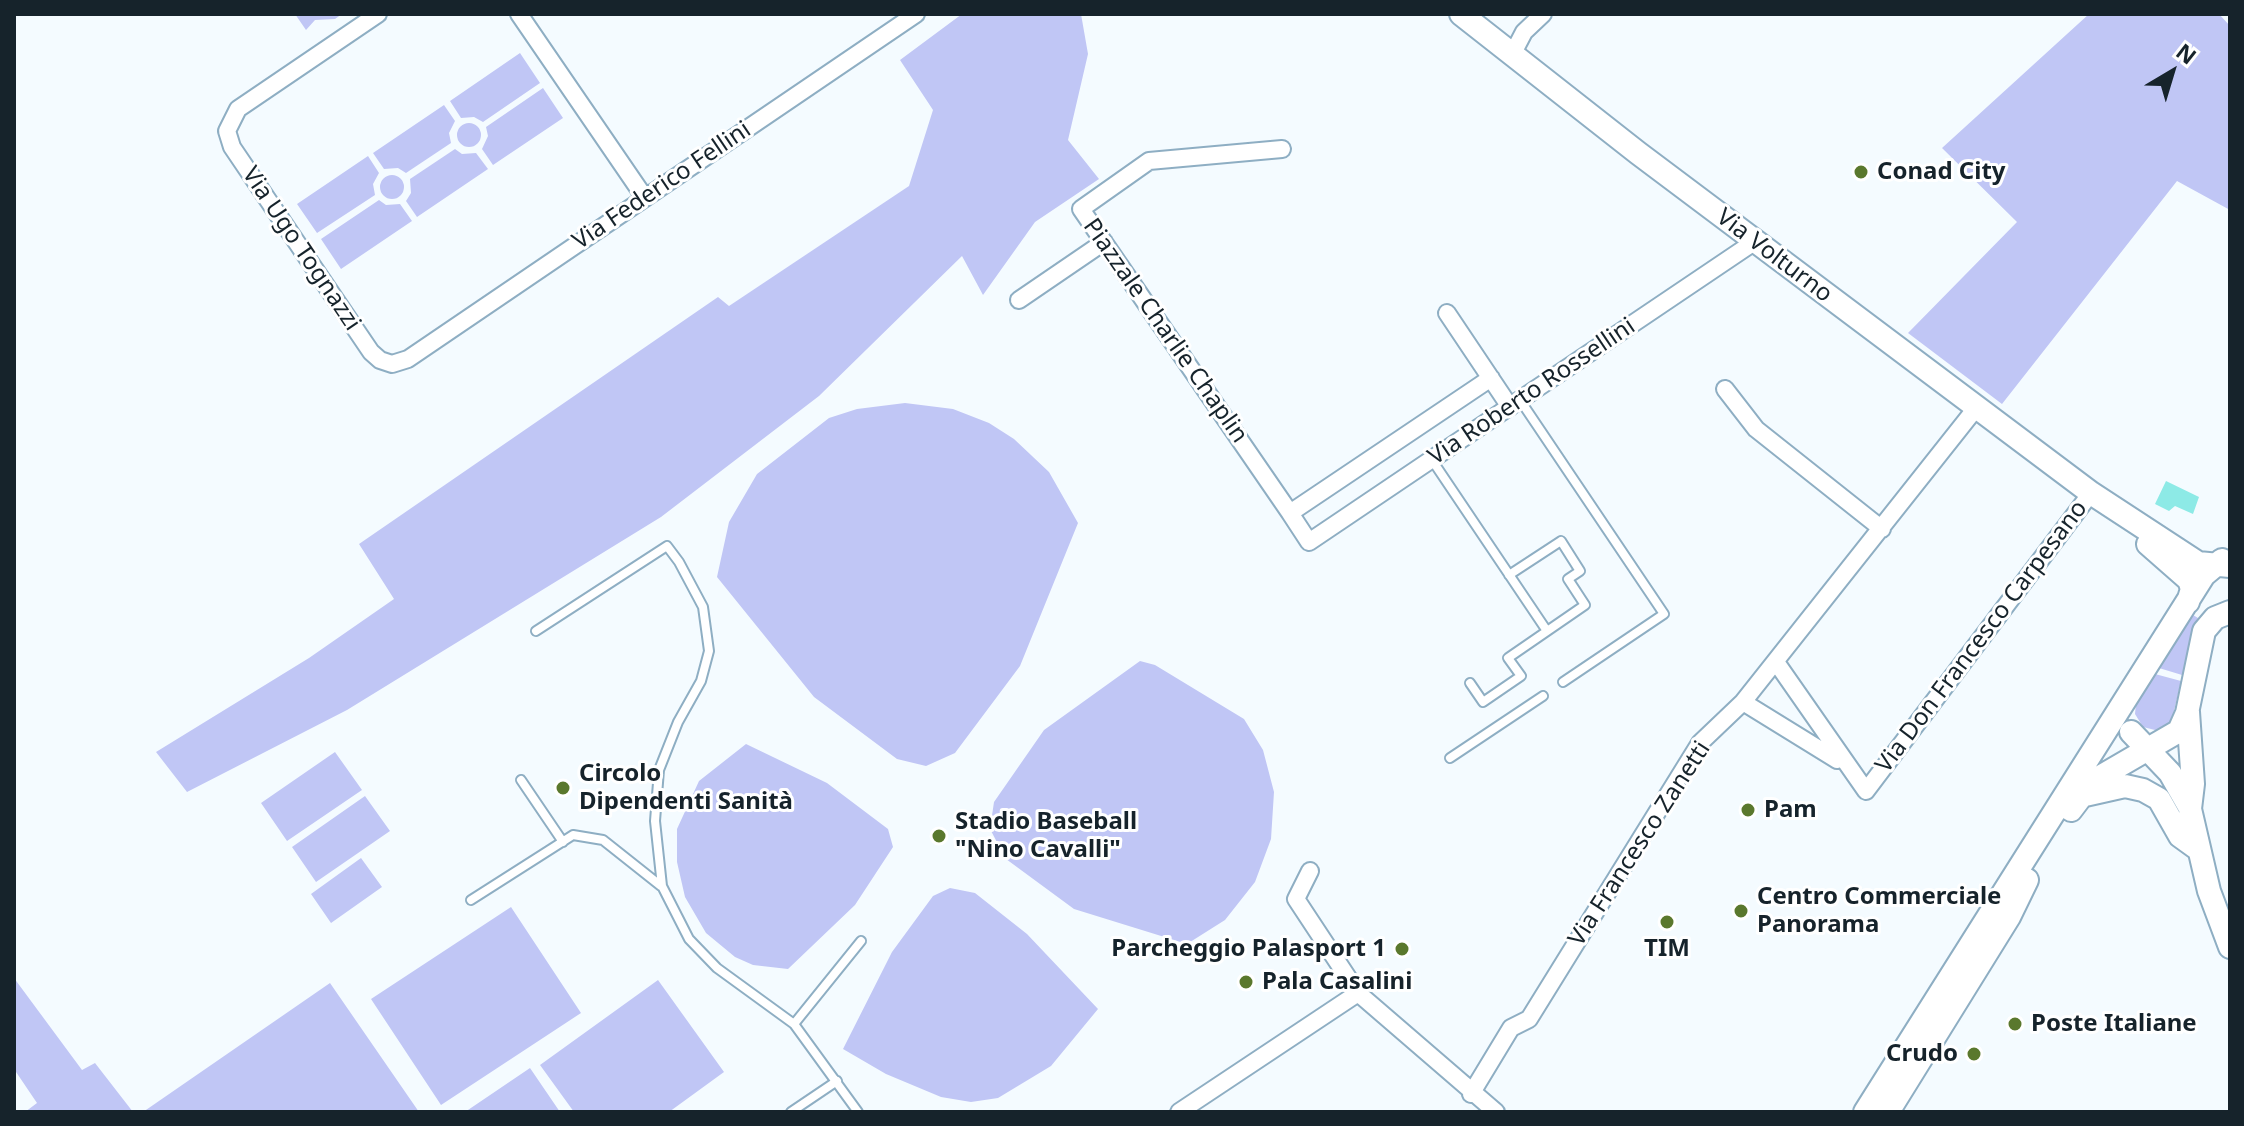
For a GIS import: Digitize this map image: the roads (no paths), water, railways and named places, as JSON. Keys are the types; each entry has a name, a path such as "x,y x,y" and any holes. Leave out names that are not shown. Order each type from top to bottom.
{"main road":[{"name":"Via Volturno","path":"1461,14 1754,242 2091,493 2198,563 2225,560"},
{"name":"Via Volturno","path":"2091,493 2103,509 2186,576 2192,589 2187,604"},
{"path":"1865,1112 2187,604 2225,560"},
{"path":"1888,1112 2004,926 2018,894 2075,803 2093,781 2149,752 2170,739 2182,726 2189,707 2202,636 2226,615"},
{"path":"2128,699 2124,719 2131,732 2173,777 2190,809"},
{"path":"2189,707 2190,809 2209,891 2230,947"},
{"path":"2131,732 2151,742 2170,739"},
{"path":"2075,803 2087,794 2119,787 2143,790 2159,799 2180,836 2198,849"}],"street":[{"name":"Via Ugo Tognazzi","path":"378,14 238,109 228,122 229,143 371,352 388,363 408,359"},
{"path":"519,14 645,198"},
{"name":"Via Federico Fellini","path":"408,359 916,14"},
{"path":"1513,53 1524,32 1543,14"},
{"name":"Piazzale Charlie Chaplin","path":"1282,149 1149,161 1081,209 1309,542"},
{"path":"1019,300 1104,242"},
{"name":"Via Roberto Rossellini","path":"1309,542 1754,242"},
{"path":"1447,313 1491,378 1515,403"},
{"path":"1290,513 1491,378"},
{"path":"1725,389 1756,429 1882,529"},
{"name":"Via Francesco Zanetti","path":"1471,1094 1511,1028 1529,1019 1700,743 1743,702 1776,662 1976,408"},
{"name":"Via Don Francesco Carpesano","path":"1845,764 1866,791 2091,493"},
{"path":"1776,662 1845,764"},
{"path":"1743,702 1845,764"},
{"path":"1310,871 1296,899 1358,993 1471,1094 1496,1112"},
{"path":"1180,1112 1358,993"}],"lane":[{"path":"1515,403 1664,614 1563,682"},
{"path":"1431,460 1547,631"},
{"path":"1470,683 1483,702 1521,676 1508,658 1585,605 1568,579 1580,571 1561,541 1509,575"},
{"path":"536,631 667,546 693,583 708,623 709,651 701,681 678,722 659,770 655,821 662,886 689,939 717,968 794,1024 858,1112"},
{"path":"1450,758 1543,696"},
{"path":"521,780 563,842"},
{"path":"471,900 573,835 603,840 662,886"},
{"path":"794,1024 861,941"},
{"path":"791,1112 837,1081"}],"place":[{"name":"Conad City","path":"1861,172"},
{"name":"Circolo Dipendenti Sanità","path":"563,788"},
{"name":"Pam","path":"1748,810"},
{"name":"Stadio Baseball \"Nino Cavalli\"","path":"939,836"},
{"name":"Centro Commerciale Panorama","path":"1741,911"},
{"name":"TIM","path":"1667,922"},
{"name":"Parcheggio Palasport 1","path":"1402,949"},
{"name":"Pala Casalini","path":"1246,982"},
{"name":"Poste Italiane","path":"2015,1024"},
{"name":"Crudo","path":"1974,1054"}]}
